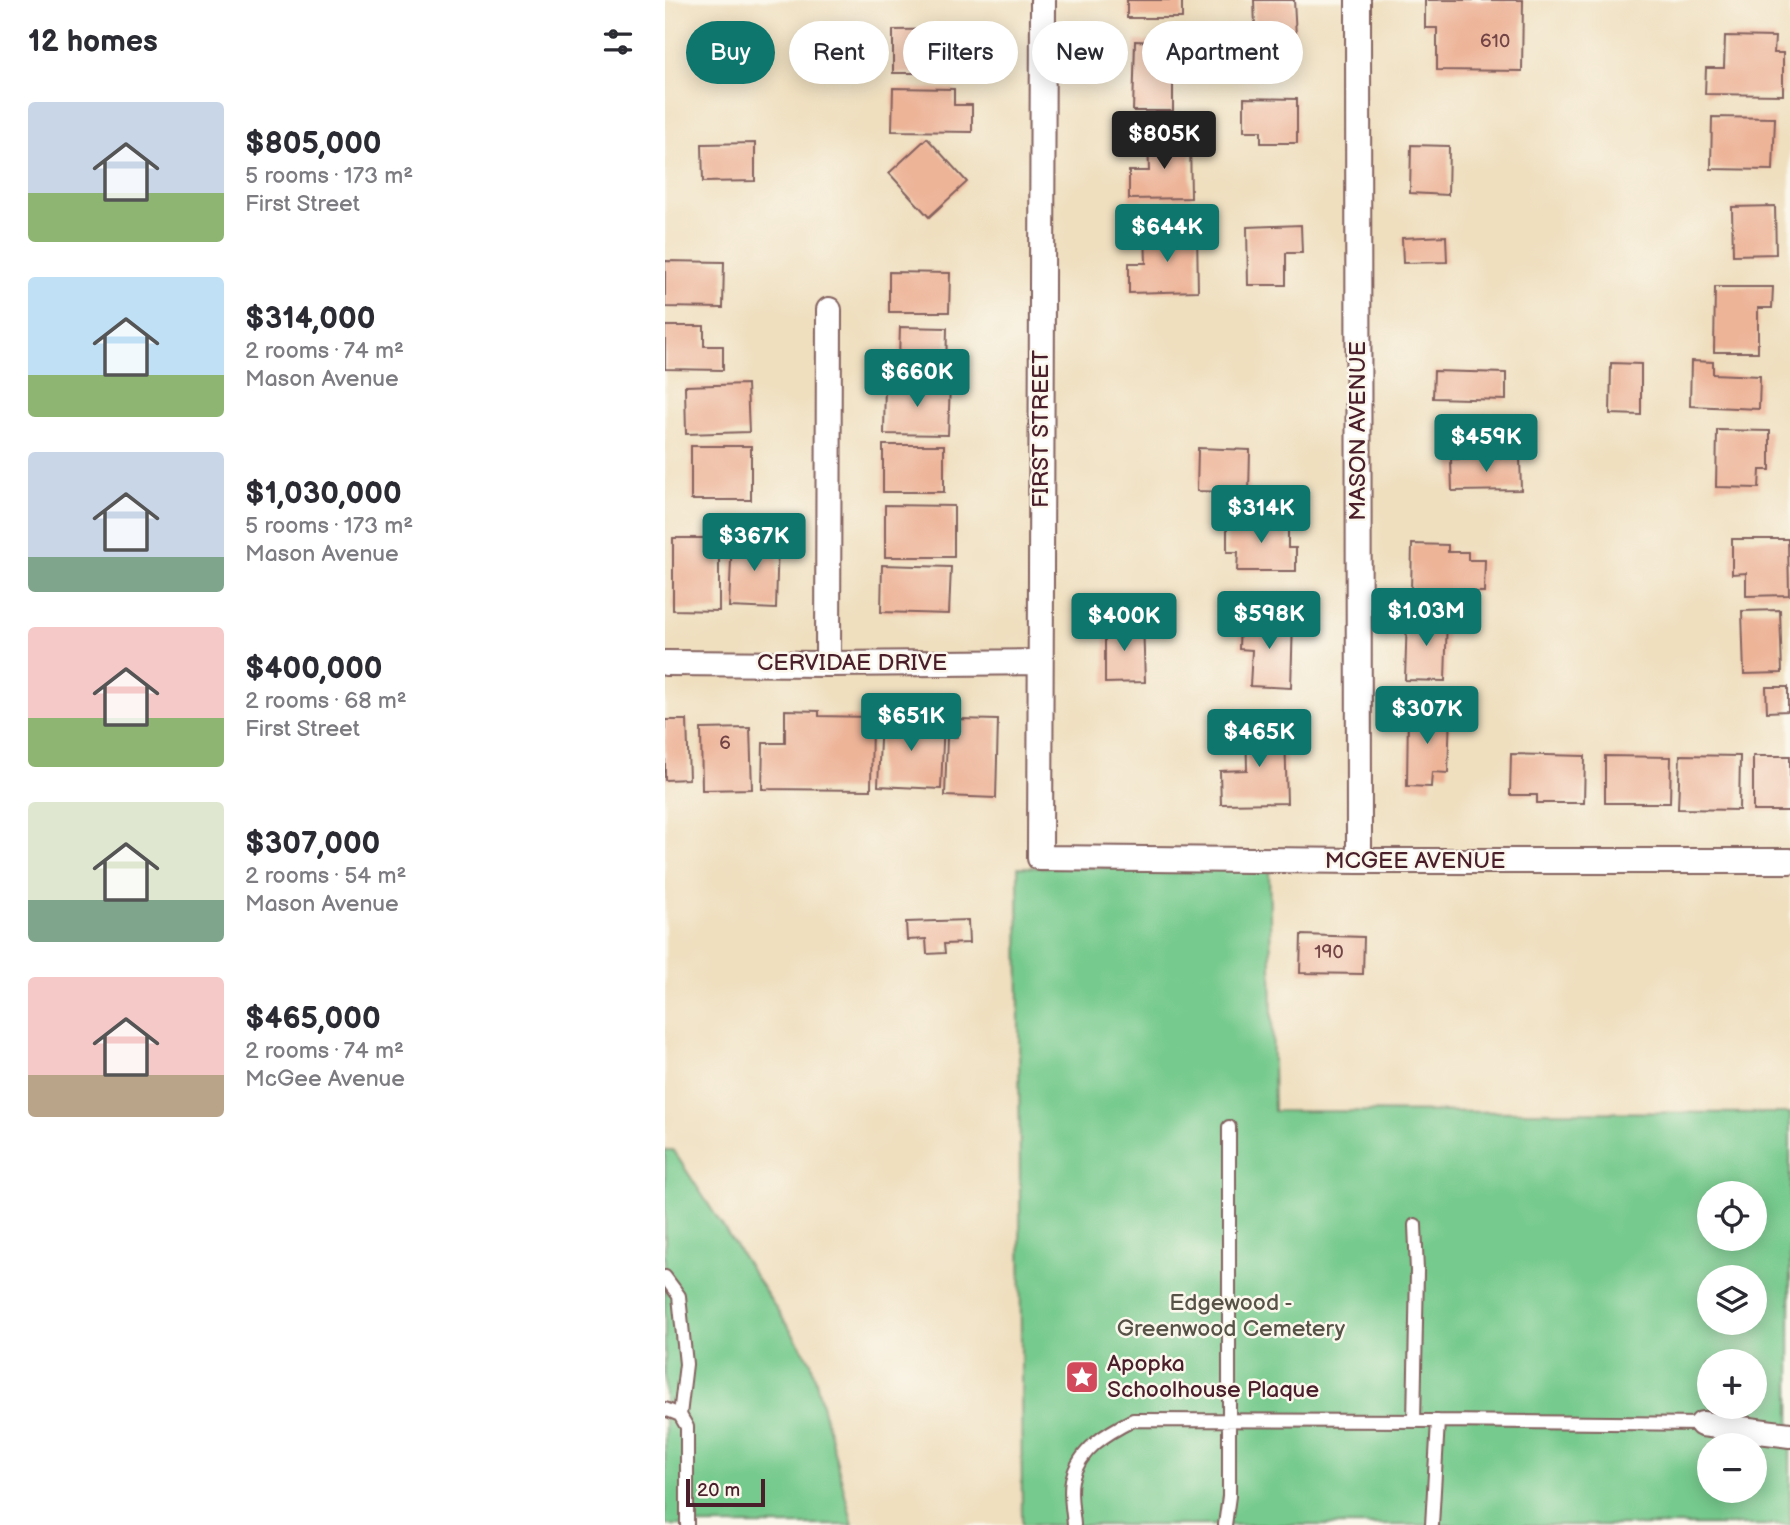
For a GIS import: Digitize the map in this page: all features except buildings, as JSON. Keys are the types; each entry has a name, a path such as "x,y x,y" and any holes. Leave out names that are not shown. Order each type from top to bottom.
{"street":[{"name":"FIRST STREET","path":"1040,858 1043,0"},
{"name":"MASON AVENUE","path":"1358,0 1359,862"},
{"path":"828,664 829,310"},
{"name":"CERVIDAE DRIVE","path":"665,663 1039,662"},
{"name":"MCGEE AVENUE","path":"1040,858 1359,862 1790,861"},
{"path":"1702,1424 1790,1435"}],"lane":[{"path":"1225,1525 1229,1496 1229,1127"},
{"path":"1413,1420 1417,1271 1415,1225"},
{"path":"665,1277 679,1296 686,1364 680,1415 687,1427 687,1525"},
{"path":"665,1409 680,1415"},
{"path":"1075,1525 1072,1480 1084,1452 1111,1431 1133,1420 1438,1420 1702,1424"},
{"path":"1432,1525 1438,1420"}],"green space":[{"name":"Edgewood - Greenwood Cemetery","path":"1018,867 1269,868 1274,1111 1790,1113 1790,1525 1022,1525"},
{"path":"665,1150 673,1150 811,1362 853,1525 665,1525"}],"place":[{"name":"Apopka Schoolhouse Plaque","path":"1082,1377"}]}
